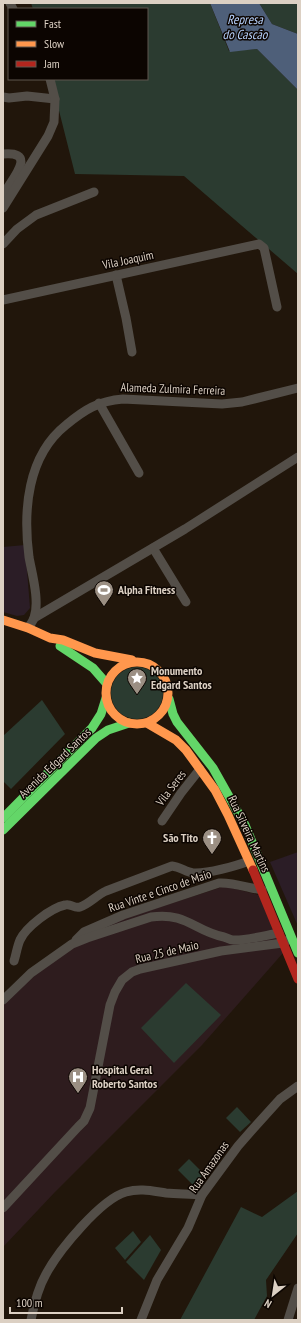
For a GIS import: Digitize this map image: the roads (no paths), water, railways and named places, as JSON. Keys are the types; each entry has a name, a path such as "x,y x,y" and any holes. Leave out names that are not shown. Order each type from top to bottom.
{"main road":[{"path":"3,620 28,628 50,638 93,668 107,684"},
{"path":"50,638 62,640 95,653 150,663 161,672 168,684 169,699 157,718 147,723 129,723 118,718 110,709 106,698 107,684 113,673 123,664 135,661"},
{"name":"Avenida Edgard Santos","path":"3,818 92,728 101,714 106,698"},
{"name":"Rua Silveira Martins","path":"169,699 177,722 213,768 245,825 298,953"},
{"name":"Avenida Edgard Santos","path":"3,830 96,738 108,730 129,723"},
{"name":"Rua Silveira Martins","path":"147,723 176,740 186,750 218,796 262,890 298,979"}],"street":[{"path":"3,208 48,136 54,122 55,99 50,80"},
{"path":"3,97 10,98 27,96 55,99"},
{"path":"3,154 16,154 20,157 22,164 3,195"},
{"path":"3,244 17,228 36,215 94,192"},
{"name":"Vila Joaquim","path":"3,300 261,245 264,248 278,307"},
{"path":"116,275 132,352"},
{"name":"Alameda Zulmira Ferreira","path":"28,628 34,618 36,599 27,538 28,506 34,471 43,450 52,438 76,416 99,403 111,400 123,399 222,404 242,402 298,388"},
{"path":"99,403 139,473"},
{"name":"Alameda Zulmira Ferreira","path":"34,618 153,548 298,456"},
{"path":"153,548 186,602"},
{"name":"Vila Seres","path":"162,821 200,769"},
{"path":"14,961 20,940 34,922 46,913 60,906 67,904 80,907 106,891 172,866 188,872 199,873 239,865 249,861"},
{"name":"Rua Vinte e Cinco de Maio","path":"72,944 84,932 104,923 203,887 227,882 247,888 262,890"},
{"name":"Rua 25 de Maio","path":"3,1000 31,973 72,944 128,924 160,916 181,918 210,934 232,940 279,934"},
{"name":"Rua 25 de Maio","path":"3,1208 78,1128 87,1115 90,1108 110,1005 122,980 132,972 148,967 221,951 283,943 292,937"},
{"name":"Rua Amazonas","path":"141,1320 157,1280 188,1228 202,1195 238,1146 252,1130 280,1099 298,1086"},
{"path":"31,1320 38,1290 46,1273 71,1239 106,1203 126,1192 135,1190 202,1195"},
{"path":"288,1320 298,1288"}],"water":[{"name":"Represa do Cascão","path":"210,3 259,3 272,24 298,34 298,90 257,49 230,52"}],"place":[{"name":"Alpha Fitness","path":"104,607"},
{"name":"Monumento Edgard Santos","path":"137,695"},
{"name":"São Tito","path":"212,855"},
{"name":"Hospital Geral Roberto Santos","path":"78,1094"}]}
